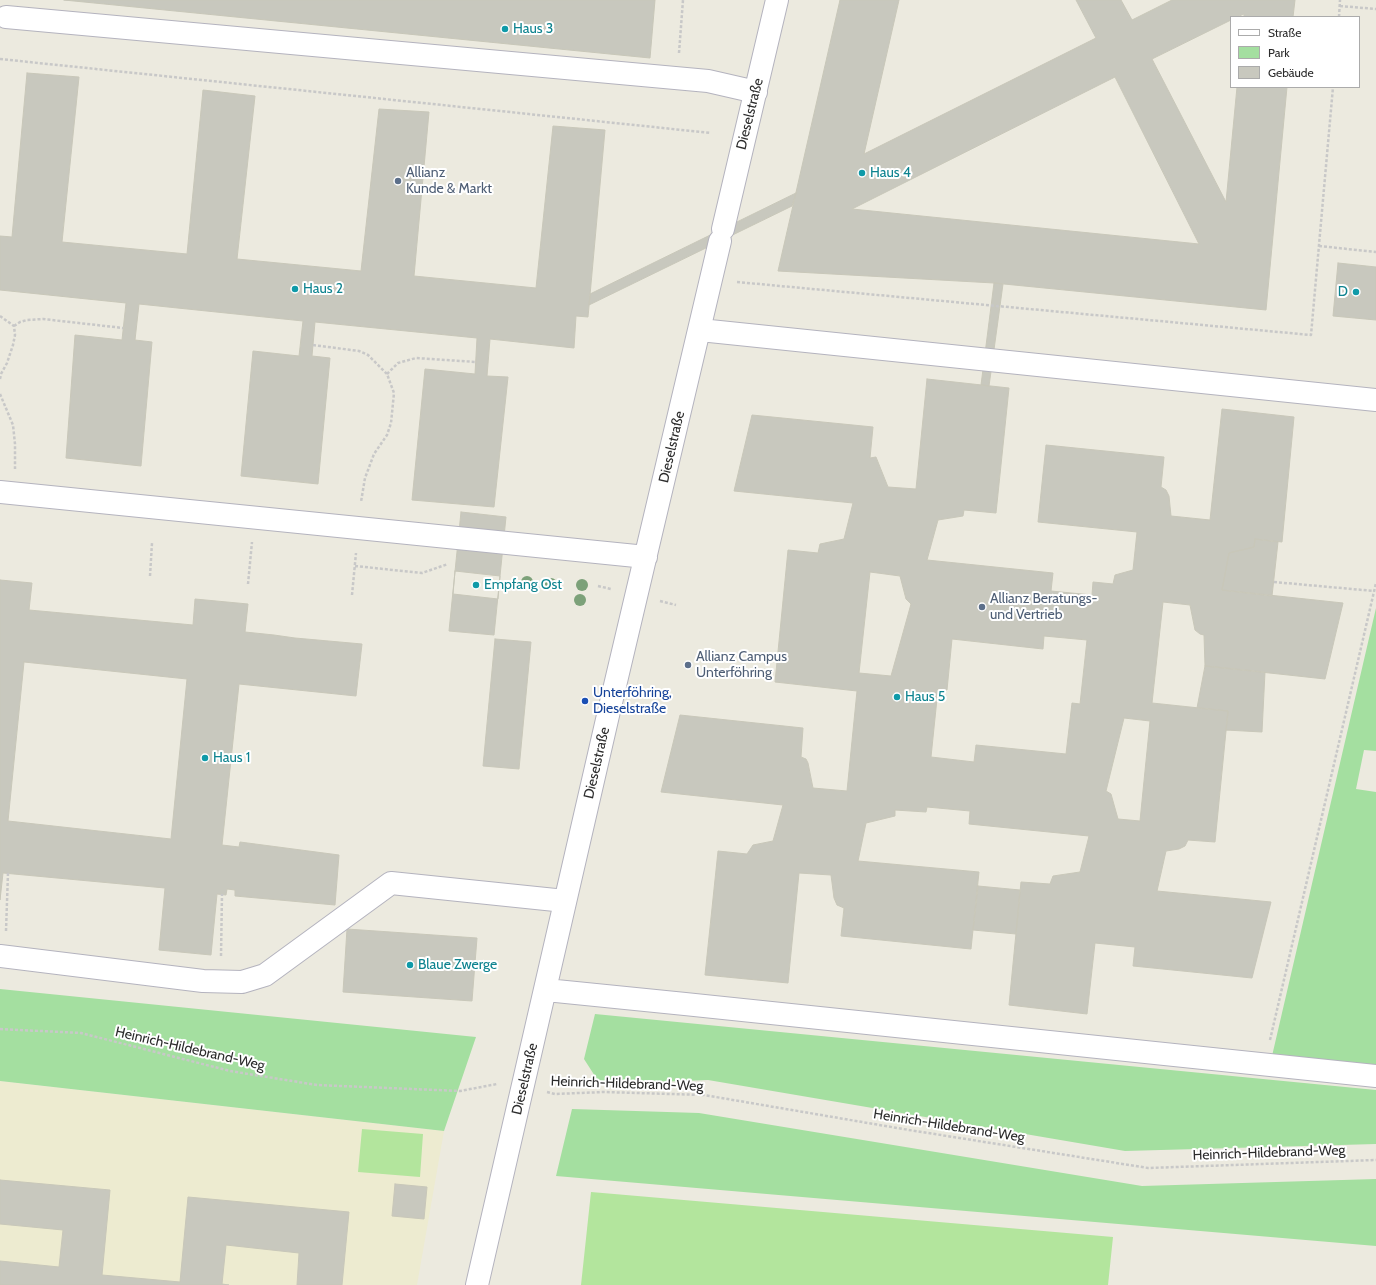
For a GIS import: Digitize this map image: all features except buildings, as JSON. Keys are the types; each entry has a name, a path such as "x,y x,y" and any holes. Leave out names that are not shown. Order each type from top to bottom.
{"street":[{"name":"Dieselstraße","path":"478,1285 566,900 777,0"},
{"path":"6,17 708,81 756,92"},
{"path":"700,330 1376,400"},
{"path":"7,492 358,529 646,557"},
{"path":"3,956 203,981 242,982 265,975 391,883 566,900"},
{"path":"546,990 1376,1076"}],"path":[{"path":"677,78 683,0"},
{"path":"1339,16 1340,0"},
{"path":"1340,6 1376,9"},
{"path":"0,59 711,133"},
{"path":"711,279 1311,335 1333,88"},
{"path":"1320,246 1376,252"},
{"path":"0,316 14,326 15,335 7,363 0,379"},
{"path":"14,326 27,320 43,319 123,328"},
{"path":"313,345 358,351 368,354 387,374 394,393 391,423 387,435 374,454 365,478 362,492 352,595"},
{"path":"387,374 398,363 416,358 476,362"},
{"path":"0,394 12,425 15,444 7,492"},
{"path":"248,584 254,518"},
{"path":"150,576 152,543"},
{"path":"355,566 422,573 453,562"},
{"path":"1274,582 1374,590"},
{"path":"1264,1064 1376,583"},
{"path":"3,956 8,873"},
{"path":"220,982 222,894"},
{"name":"Heinrich-Hildebrand-Weg","path":"0,1029 81,1033 230,1071 318,1085 460,1091 500,1084 556,1094 604,1092 704,1095 903,1130 1148,1168 1376,1160"}],"shaded area":[{"path":"0,1081 444,1131 417,1285 0,1285"}],"green space":[{"path":"1376,608 1376,751 1364,750 1356,789 1376,792 1376,1067 1272,1056"},
{"path":"0,989 476,1037 444,1131 0,1081"},
{"path":"595,1014 1376,1090 1376,1144 1125,1151 708,1080 600,1084 584,1059"},
{"path":"572,1109 699,1113 1142,1186 1376,1179 1376,1246 556,1176"},
{"path":"362,1129 423,1134 420,1177 358,1172"},
{"path":"591,1192 1113,1237 1108,1285 581,1285"}],"place":[{"name":"Haus 3","path":"505,29"},
{"name":"Haus 4","path":"862,173"},
{"name":"Allianz Kunde & Markt","path":"398,181"},
{"name":"Haus 2","path":"295,289"},
{"name":"D","path":"1356,292"},
{"name":"Empfang Ost","path":"476,585"},
{"name":"Allianz Beratungs- und Vertrieb","path":"982,607"},
{"name":"Allianz Campus Unterföhring","path":"688,665"},
{"name":"Haus 5","path":"897,697"},
{"name":"Unterföhring, Dieselstraße","path":"585,701"},
{"name":"Haus 1","path":"205,758"},
{"name":"Blaue Zwerge","path":"410,965"}]}
